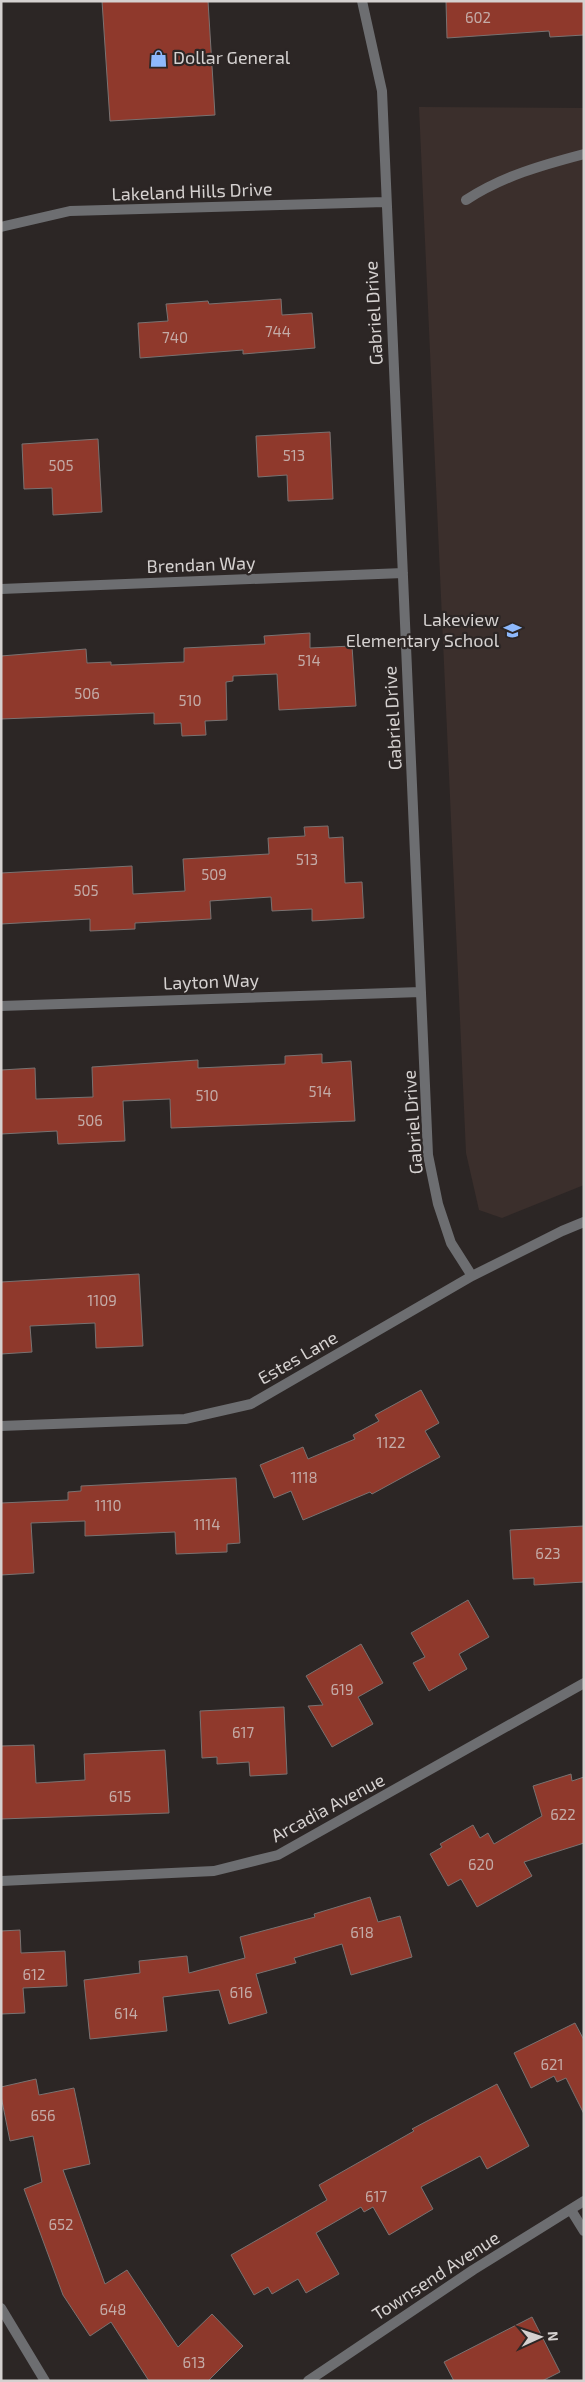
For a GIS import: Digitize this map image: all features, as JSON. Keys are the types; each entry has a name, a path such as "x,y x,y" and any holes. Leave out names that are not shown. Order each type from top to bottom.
{"street":[{"name":"Gabriel Drive","path":"362,1 382,91 385,202 428,1155 438,1204 451,1243 472,1276"},
{"path":"466,200 489,185 534,167 584,154"},
{"name":"Lakeland Hills Drive","path":"1,227 70,211 385,202"},
{"name":"Brendan Way","path":"1,590 403,573"},
{"name":"Layton Way","path":"1,1006 422,992"},
{"name":"Estes Lane","path":"1,1426 185,1419 251,1404 472,1276 584,1222"},
{"name":"Arcadia Avenue","path":"1,1881 214,1871 278,1854 584,1683"},
{"name":"Townsend Avenue","path":"308,2381 473,2270 584,2201"},
{"path":"571,2210 584,2231"},
{"path":"1,2308 45,2381"}],"shaded area":[{"name":"Lakeview Elementary School","path":"419,107 584,108 584,1185 502,1218 479,1210 466,1153"}],"building":[{"name":"Dollar General","path":"102,1 208,1 215,115 110,121"},
{"path":"446,1 584,1 584,35 550,37 549,31 447,38"},
{"path":"281,299 282,315 312,313 315,348 243,354 243,350 140,358 138,323 168,321 166,304 208,301 209,304"},
{"path":"330,432 333,499 288,501 287,475 258,477 256,436"},
{"path":"98,439 102,512 53,515 52,488 24,489 22,444"},
{"path":"310,633 310,648 352,646 356,706 279,710 277,674 233,676 233,681 226,682 227,720 205,721 206,735 182,736 181,723 154,724 154,713 1,719 1,656 86,649 87,663 111,662 111,665 184,662 184,648 265,644 264,636"},
{"path":"328,826 329,838 343,837 345,883 362,882 364,918 312,921 312,909 272,911 271,897 210,901 211,919 135,923 135,929 90,931 90,919 1,924 1,873 132,866 133,894 185,891 183,859 269,854 268,838 305,836 304,827"},
{"path":"322,1054 322,1063 351,1061 355,1121 171,1128 170,1099 123,1101 125,1141 58,1144 57,1131 1,1134 1,1070 35,1068 36,1099 93,1097 92,1067 198,1060 198,1068 285,1064 285,1056"},
{"path":"139,1274 143,1346 96,1348 95,1323 30,1326 32,1352 1,1354 1,1282"},
{"path":"421,1390 439,1423 425,1431 440,1457 372,1494 370,1492 303,1520 291,1491 274,1498 260,1465 303,1447 308,1459 355,1439 353,1435 379,1421 375,1415"},
{"path":"236,1478 240,1543 227,1544 227,1552 176,1554 175,1532 85,1536 85,1521 31,1523 34,1573 1,1575 1,1503 68,1500 68,1492 81,1491 81,1486"},
{"path":"584,1526 584,1582 534,1585 534,1578 513,1579 510,1530"},
{"path":"468,1600 489,1637 459,1654 467,1669 429,1691 413,1663 425,1657 411,1633"},
{"path":"361,1644 383,1683 358,1697 373,1724 332,1747 308,1706 323,1705 306,1676"},
{"path":"284,1707 287,1774 250,1776 249,1762 217,1764 217,1757 202,1758 200,1711"},
{"path":"34,1745 36,1783 85,1780 84,1754 165,1750 169,1813 1,1819 1,1746"},
{"path":"571,1774 572,1781 584,1777 584,1843 524,1862 532,1876 477,1907 461,1879 448,1886 430,1854 442,1847 440,1844 473,1825 480,1838 488,1833 494,1844 542,1816 533,1786"},
{"path":"370,1897 378,1922 400,1916 412,1957 351,1975 342,1944 294,1958 296,1963 256,1974 267,2013 229,2024 219,1990 163,1997 167,2031 90,2039 84,1980 140,1973 139,1961 187,1956 189,1973 245,1958 240,1937 315,1917 314,1914"},
{"path":"20,1930 21,1953 65,1951 67,1986 23,1988 25,2013 1,2014 1,1931"},
{"path":"575,2023 584,2040 584,2114 566,2078 557,2082 554,2076 531,2088 514,2053"},
{"path":"36,2079 39,2095 74,2088 90,2164 63,2170 105,2284 127,2270 178,2347 212,2314 243,2346 208,2381 149,2381 111,2322 90,2336 63,2295 24,2189 42,2182 33,2136 10,2141 1,2096 1,2087"},
{"path":"497,2084 529,2146 487,2169 480,2156 421,2187 433,2209 389,2235 373,2207 364,2212 361,2207 316,2233 339,2274 306,2293 298,2279 272,2294 268,2287 254,2295 231,2255 327,2200 319,2185 414,2131 412,2129"},
{"path":"532,2317 560,2372 542,2381 454,2381 444,2362"}],"place":[{"name":"Dollar General","path":"159,58"},
{"name":"Lakeview Elementary School","path":"513,630"}]}
